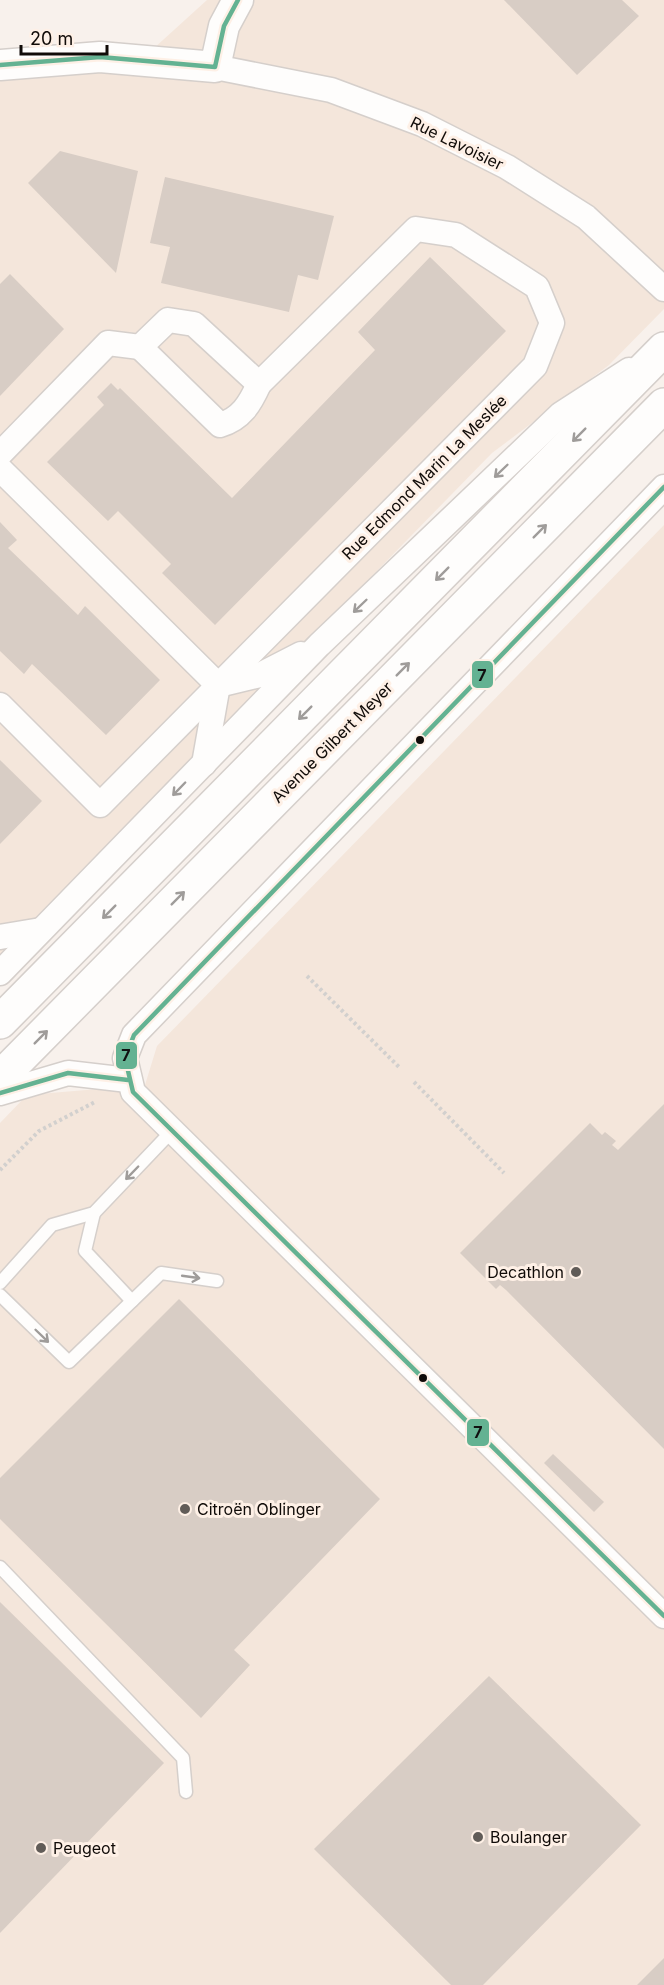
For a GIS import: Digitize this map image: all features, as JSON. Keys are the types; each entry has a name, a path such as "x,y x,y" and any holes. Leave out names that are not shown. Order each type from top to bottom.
{"main road":[{"path":"0,1022 664,348"},
{"name":"Avenue Gilbert Meyer","path":"0,1078 664,405"}],"street":[{"path":"0,65 100,57 215,67 224,26 238,0"},
{"name":"Rue Lavoisier","path":"215,67 331,90 422,124 507,167 586,217 664,289"},
{"name":"Rue Edmond Marin La Meslée","path":"140,347 220,425 234,421 253,398 259,384 416,229 456,235 537,287 552,323 535,366 218,685"},
{"path":"0,454 108,343 140,347 168,320 194,324 259,384"},
{"path":"0,973 319,645 561,414 664,348"},
{"path":"0,469 218,685"},
{"path":"664,487 134,1035 125,1058 128,1080 133,1092 664,1616"},
{"path":"0,705 100,805 218,685 260,675 319,645"},
{"path":"204,764 218,685"},
{"path":"0,937 42,930"},
{"path":"0,1093 68,1073 128,1080"}],"lane":[{"path":"0,1283 52,1225 94,1212 172,1131"},
{"path":"94,1212 85,1251 132,1301"},
{"path":"0,1295 69,1362 161,1273 217,1281"},
{"path":"0,1567 183,1758 186,1792"}],"path":[{"path":"307,976 399,1067"},
{"path":"0,1170 39,1131 89,1106 128,1080"},
{"path":"414,1082 504,1173"}],"shaded area":[{"path":"207,0 664,0 664,309 609,365 492,453 0,957 0,81 131,69"},
{"path":"664,525 664,1985 0,1985 0,1123 27,1095 145,1085 157,1046"}],"building":[{"path":"504,0 622,0 639,16 577,75"},
{"path":"60,151 138,171 116,273 28,183"},
{"path":"165,177 334,216 318,280 298,275 289,312 161,283 170,247 150,243"},
{"path":"430,257 506,331 215,625 162,573 171,564 118,511 108,521 47,462 104,405 97,397 111,383 118,390 120,388 232,498 375,350 358,332"},
{"path":"10,274 64,329 0,396 0,284"},
{"path":"0,522 17,540 8,548 78,615 85,606 160,680 106,735 32,664 24,674 0,651"},
{"path":"0,760 42,801 0,844"},
{"name":"Decathlon","path":"664,1104 664,1449 506,1290 500,1285 496,1289 460,1253 590,1123 602,1135 605,1132 616,1141 612,1145 618,1150"},
{"name":"Citroën Oblinger","path":"179,1299 380,1499 234,1650 250,1665 201,1718 0,1519 0,1478"},
{"path":"553,1454 604,1502 594,1512 544,1463"},
{"name":"Peugeot","path":"0,1602 164,1763 0,1933"},
{"name":"Boulanger","path":"489,1676 641,1825 483,1985 451,1985 314,1849"},
{"path":"664,1958 664,1985 637,1985"}],"transit line":[{"name":"7","path":"0,65 100,57 215,67 224,26 238,0"},
{"name":"7","path":"664,487 134,1035 125,1058 133,1092 664,1616"},
{"name":"7","path":"0,1093 68,1073 128,1080"}],"place":[{"name":"Decathlon","path":"576,1272"},
{"name":"Citroën Oblinger","path":"185,1509"},
{"name":"Boulanger","path":"478,1837"},
{"name":"Peugeot","path":"41,1848"}]}
